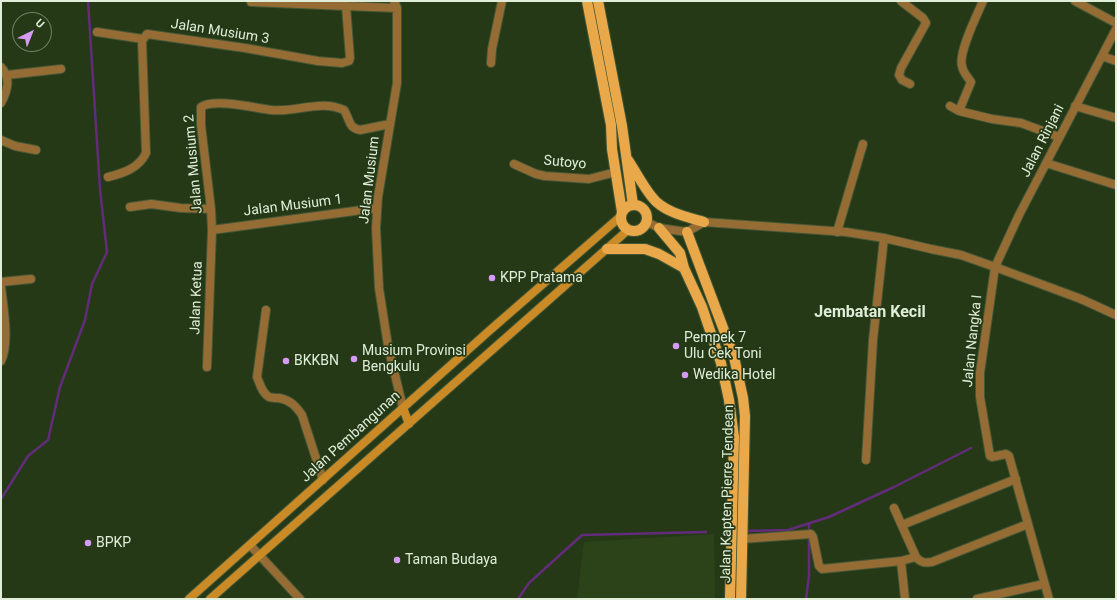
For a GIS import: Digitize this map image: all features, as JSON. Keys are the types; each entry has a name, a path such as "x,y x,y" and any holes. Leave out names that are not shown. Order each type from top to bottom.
{"main road":[{"path":"588,1 611,125 622,224 628,230 638,231 643,228 648,218 646,211 640,206 629,206 622,214"},
{"path":"598,1 622,126 633,205"},
{"path":"626,157 652,198 664,208 685,217 704,222"},
{"name":"Jalan Pembangunan","path":"189,599 622,214"},
{"name":"Jalan Kapten Pierre Tendean","path":"659,228 680,254 684,268 702,307 721,362 732,416 734,437 730,599"},
{"name":"Jalan Pembangunan","path":"210,599 628,230"},
{"name":"Jalan Kapten Pierre Tendean","path":"687,232 734,357 743,398 745,416 741,599"},
{"path":"607,249 645,249 659,254 684,268"},
{"path":"403,408 409,424"}],"street":[{"path":"491,63 492,49 502,1"},
{"path":"900,1 924,18 926,23 901,68 899,75 902,80 910,84"},
{"path":"959,111 971,82 961,66 962,57 970,31 983,1"},
{"path":"1075,1 1116,23"},
{"path":"251,2 346,6 396,5"},
{"name":"Jalan Musium","path":"396,5 397,83 377,208 376,228 379,288 388,346 403,408"},
{"name":"Jalan Musium 3","path":"143,39 147,34 151,34 318,61 342,63 349,61 350,58 346,6"},
{"name":"Jalan Rinjani","path":"995,267 1059,137 1116,29"},
{"path":"97,32 143,39 146,153 136,166 108,177"},
{"path":"1102,56 1116,61"},
{"path":"1,67 7,75 8,86 5,96 1,102"},
{"path":"7,75 29,71 61,69"},
{"name":"Jalan Musium 2","path":"212,230 200,114 201,107 205,104 219,104 272,110 290,110 313,106 336,107 344,110 352,127 356,129 360,130 390,124"},
{"path":"950,106 959,111 992,120 1021,123 1059,137"},
{"path":"1075,106 1116,118"},
{"path":"1,140 15,146 36,150"},
{"path":"837,232 863,144"},
{"path":"1046,163 1116,185"},
{"name":"Sutoyo","path":"514,164 536,174 545,176 589,179 616,172"},
{"path":"130,207 151,204 181,208 211,209"},
{"name":"Jalan Musium 1","path":"212,230 377,208"},
{"path":"647,222 659,228 687,232 704,222 837,232 884,238 961,255 1081,299 1116,315"},
{"name":"Jalan Ketua","path":"207,367 212,230"},
{"path":"866,460 873,340 884,238"},
{"name":"Jalan Nangka I","path":"995,267 980,373 980,397 990,456 1009,455 1016,479"},
{"path":"1,282 31,279"},
{"path":"1,286 6,341 4,355 1,361"},
{"path":"266,310 257,378 260,388 269,397 283,399 293,403 298,409 302,415 323,480"},
{"path":"902,525 1016,479 1049,599"},
{"path":"894,508 916,557 922,562 932,562 1028,524"},
{"path":"742,539 810,534 813,536 818,566 822,569 901,561 916,557"},
{"path":"250,545 300,599"},
{"path":"901,561 905,599"},
{"path":"977,599 1044,584"}],"shaded area":[{"path":"714,534 715,599 577,599 584,542"}],"waterway":[{"path":"1,499 28,456 48,440 60,387 85,320 92,284 107,252 100,189 88,1"},
{"path":"746,531 788,530 829,517 894,487 971,448"},
{"path":"806,599 809,576 809,524"},
{"path":"518,599 529,583 582,535 706,532"}],"place":[{"name":"KPP Pratama","path":"492,278"},
{"name":"Pempek 7 Ulu Cek Toni","path":"676,346"},
{"name":"Musium Provinsi Bengkulu","path":"354,359"},
{"name":"BKKBN","path":"286,361"},
{"name":"Wedika Hotel","path":"685,375"},
{"name":"BPKP","path":"88,543"},
{"name":"Taman Budaya","path":"397,560"}],"district":[{"name":"Jembatan Kecil","path":"870,313"}]}
